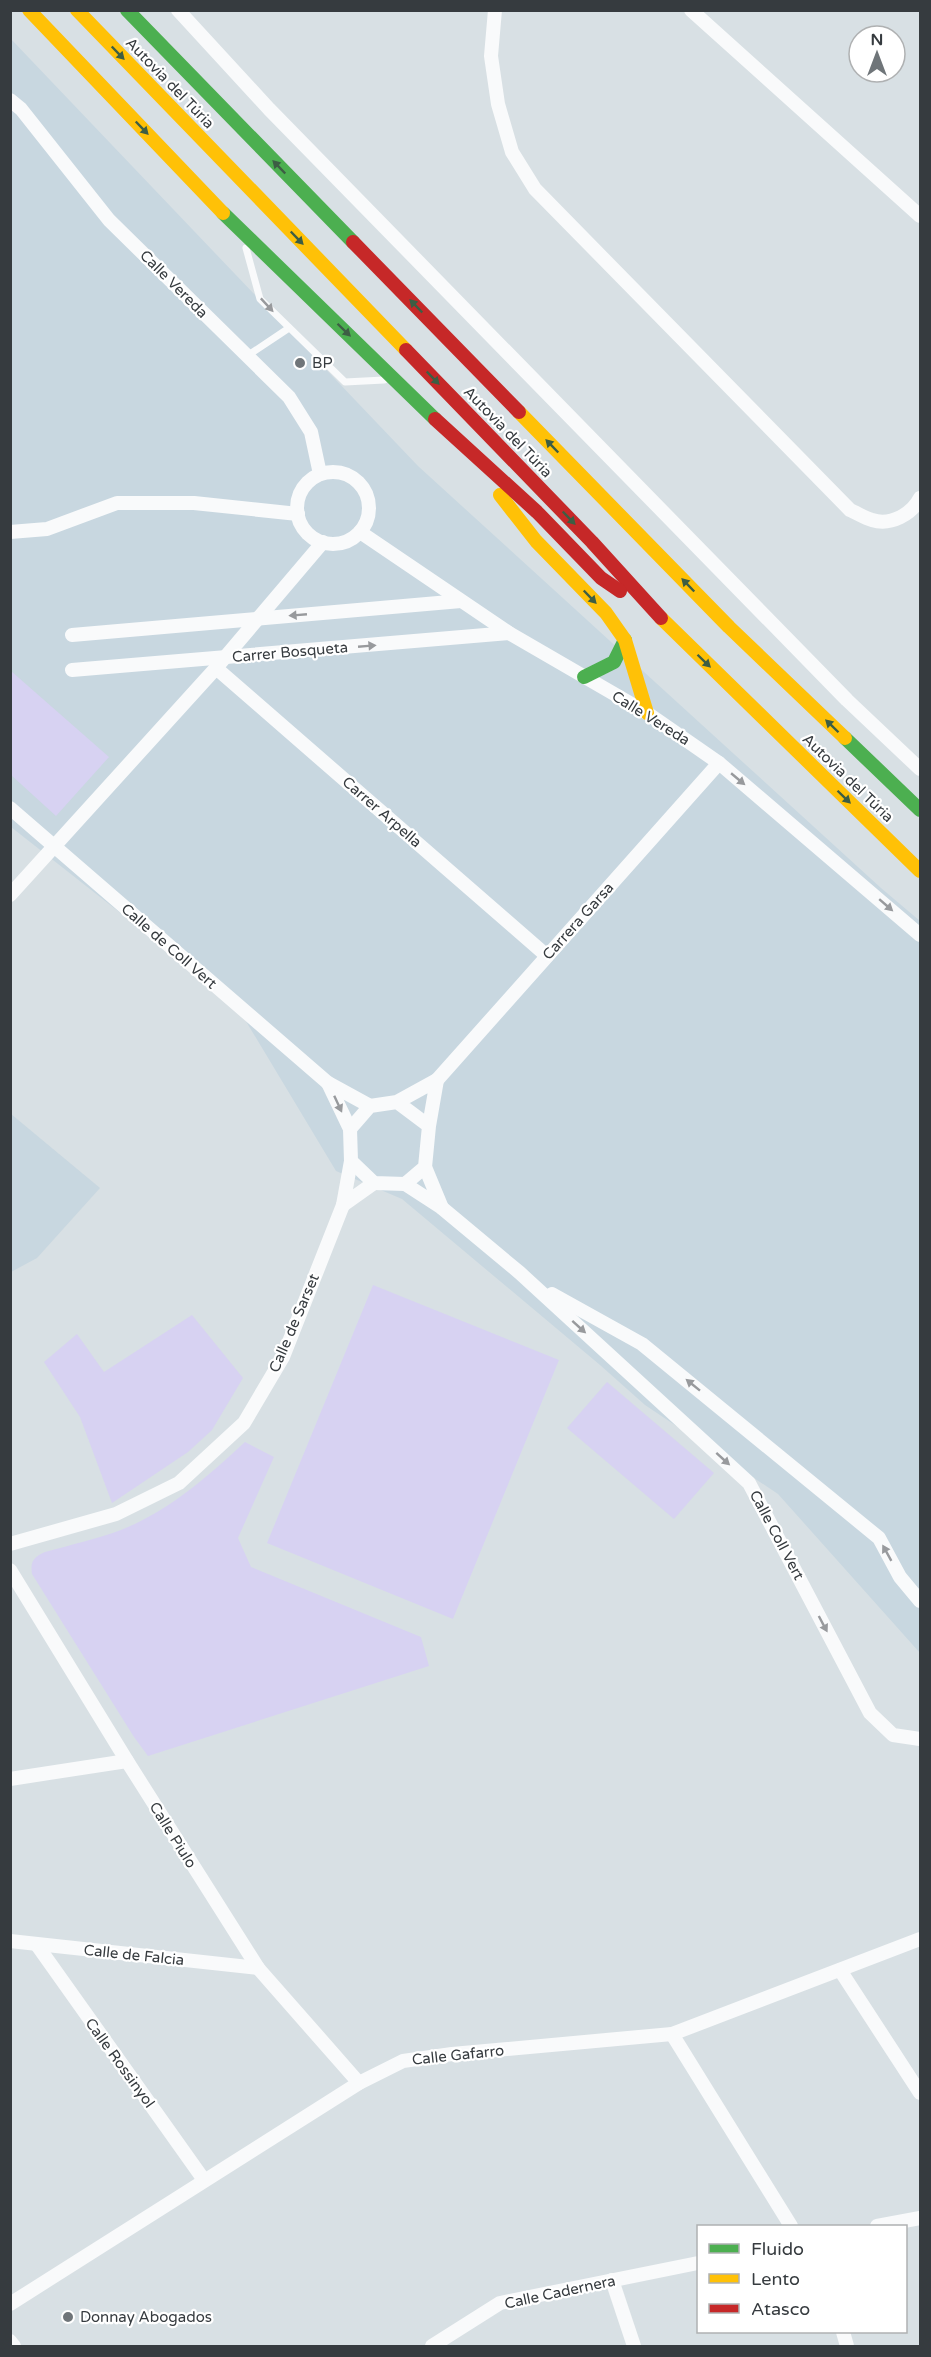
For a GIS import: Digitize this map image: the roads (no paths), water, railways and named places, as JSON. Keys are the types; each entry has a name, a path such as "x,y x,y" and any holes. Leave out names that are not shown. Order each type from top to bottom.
{"highway":[{"path":"29,10 241,231 457,440 537,512 601,578 662,620"},
{"name":"Autovia del Túria","path":"77,10 592,542 662,620 921,871"},
{"name":"Autovia del Túria","path":"127,10 729,627 921,810"},
{"path":"457,440 536,541 606,614 625,640 647,714"},
{"path":"584,677 614,662 625,640"}],"street":[{"path":"178,10 285,127 847,700 921,769"},
{"path":"495,10 491,56 498,104 512,152 535,189 850,510 874,521 899,519 916,506 921,498"},
{"path":"691,10 921,216"},
{"name":"Calle Vereda","path":"10,100 21,109 110,220 289,397 311,432 320,474"},
{"path":"332,472 354,479 363,488 368,498 369,510 366,522 360,532 343,542 323,542 306,532 298,514 297,502 302,490 309,481 320,474 332,472"},
{"path":"10,532 48,529 117,503 194,503 298,514"},
{"name":"Calle Vereda","path":"360,532 509,633 647,714 719,763 921,935"},
{"path":"10,895 221,663 323,542"},
{"path":"72,635 461,601"},
{"name":"Carrer Bosqueta","path":"72,670 221,663 509,633"},
{"name":"Carrer Arpella","path":"221,663 547,956"},
{"name":"Carrera Garsa","path":"397,1102 436,1080 719,763"},
{"name":"Calle de Coll Vert","path":"10,808 328,1083 370,1106"},
{"path":"343,1205 374,1183 405,1184 425,1167 436,1080"},
{"name":"Calle de Coll Vert","path":"328,1083 350,1129"},
{"path":"374,1183 351,1161 350,1129 370,1106 397,1102 429,1126"},
{"name":"Calle de Sarset","path":"10,1544 116,1514 179,1483 244,1423 283,1357 343,1205 351,1161"},
{"name":"Calle Coll Vert","path":"425,1167 442,1208"},
{"name":"Calle Coll Vert","path":"405,1184 442,1208 520,1274 749,1483 870,1713 893,1735 921,1739"},
{"name":"Calle Coll Vert","path":"520,1274 573,1307 642,1344 879,1538 900,1576 921,1601"},
{"name":"Calle Piulo","path":"10,1570 258,1968 359,2083"},
{"path":"10,1779 127,1761"},
{"name":"Calle Gafarro","path":"10,2304 359,2083 403,2061 452,2054 672,2034 921,1939"},
{"name":"Calle de Falcia","path":"10,1941 258,1968"},
{"name":"Calle Rossinyol","path":"37,1945 204,2180"},
{"path":"840,1970 921,2093"},
{"path":"672,2034 790,2225"},
{"path":"882,2225 921,2218"},
{"name":"Calle Cadernera","path":"432,2346 501,2303 697,2263"},
{"path":"612,2280 634,2346"},
{"path":"10,2342 14,2346"}],"lane":[{"path":"241,231 260,299 345,382 396,380"},
{"path":"247,356 289,327"}],"place":[{"name":"BP","path":"300,363"},
{"name":"Donnay Abogados","path":"68,2317"}]}
